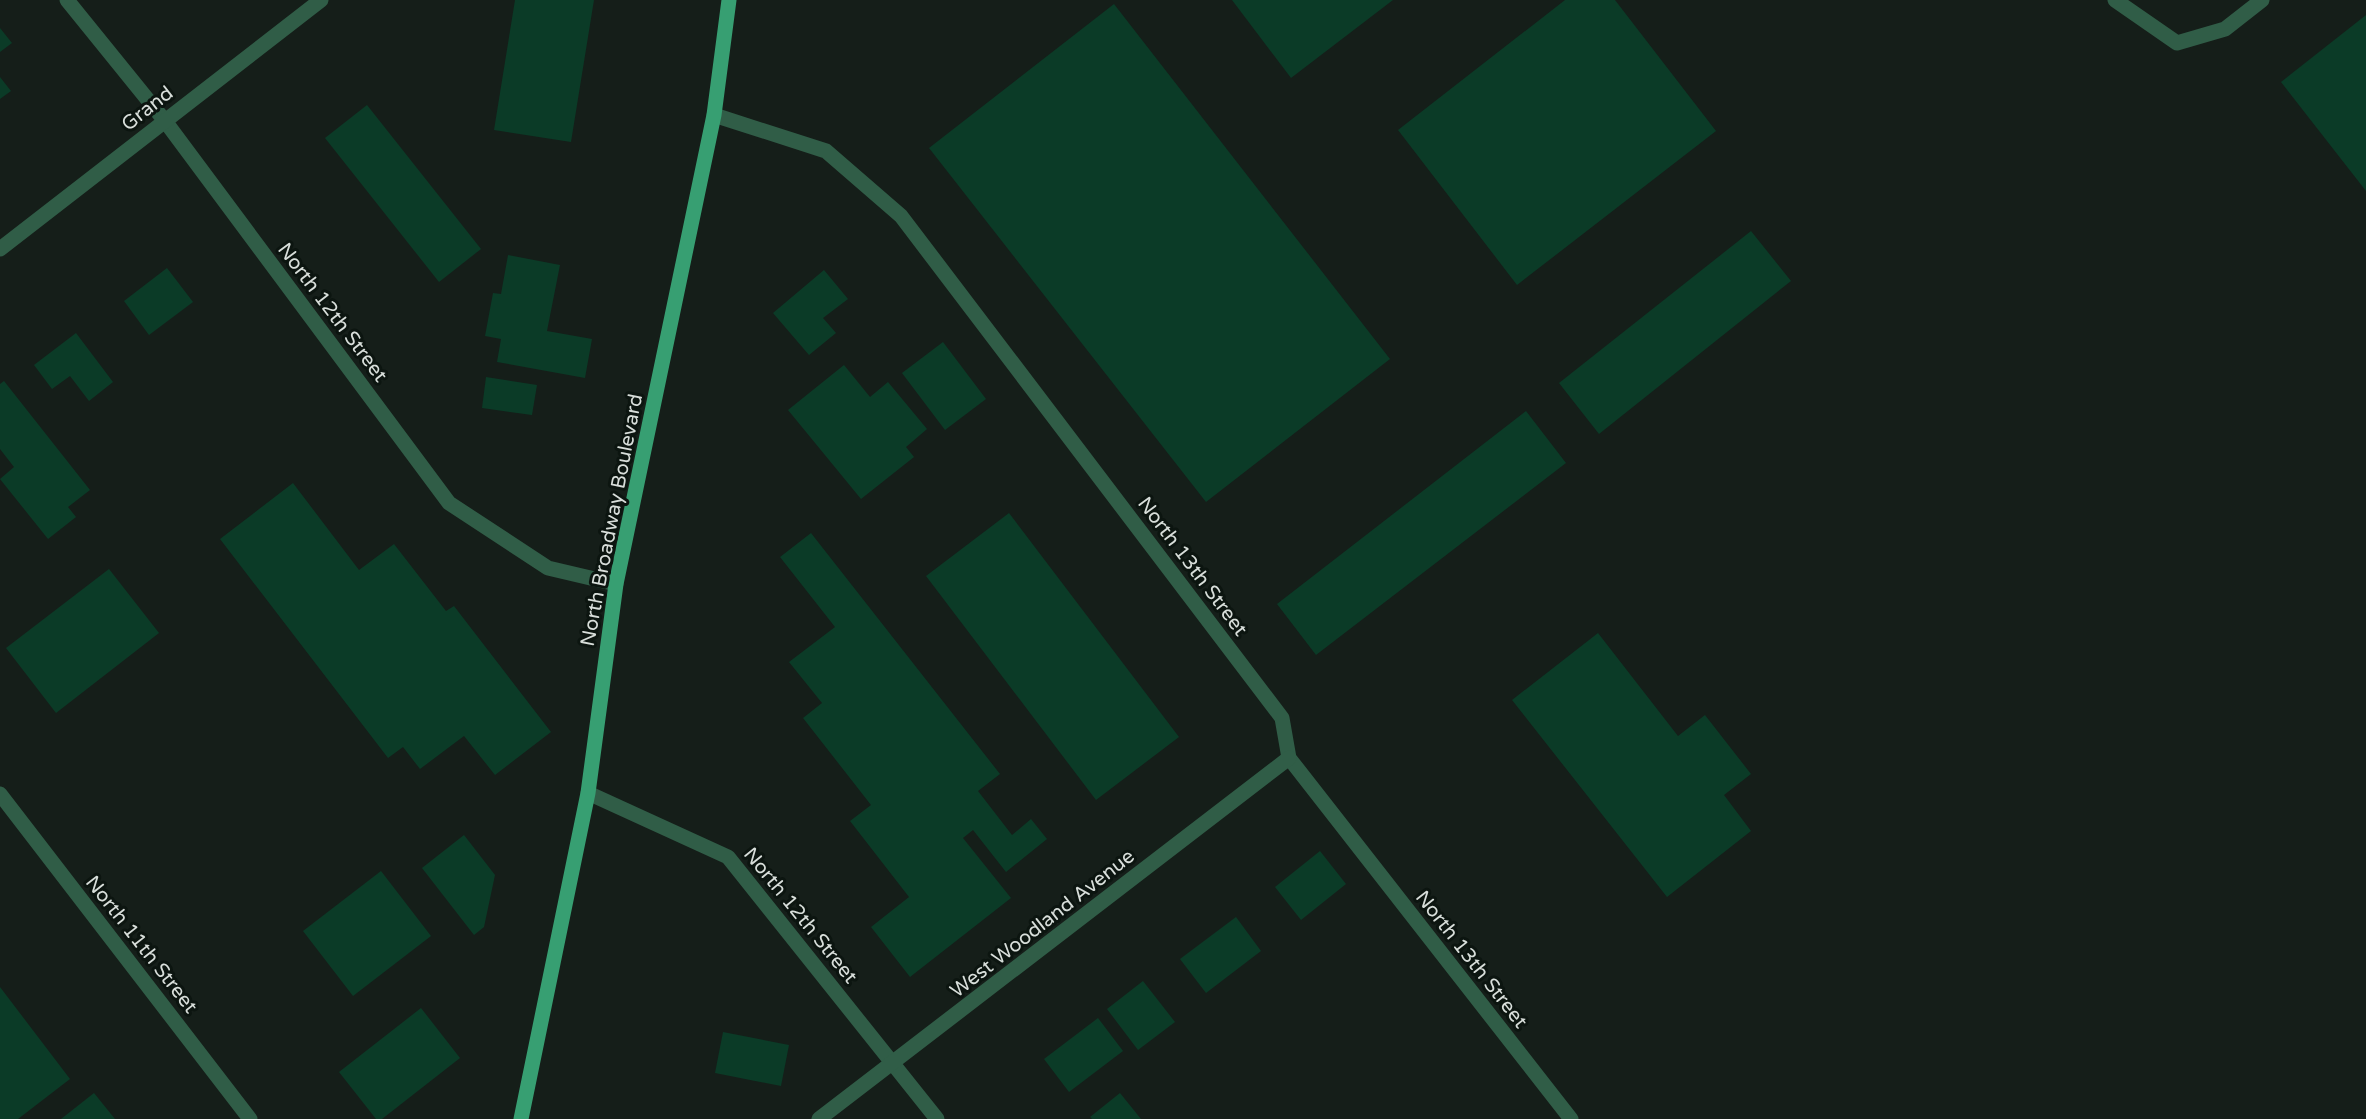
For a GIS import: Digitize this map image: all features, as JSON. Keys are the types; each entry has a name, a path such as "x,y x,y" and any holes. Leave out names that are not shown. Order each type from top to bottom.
{"main road":[{"name":"North Broadway Boulevard","path":"521,1119 588,793 616,584 714,115 729,0"}],"street":[{"name":"North 12th Street","path":"67,0 165,121 449,503 548,568 616,584"},
{"name":"Grand","path":"0,249 321,0"},
{"path":"2115,0 2177,43 2225,29 2262,0"},
{"name":"North 13th Street","path":"714,115 826,151 901,216 1282,718 1289,758 1570,1119"},
{"name":"West Woodland Avenue","path":"819,1119 894,1064 1289,758"},
{"name":"North 12th Street","path":"588,793 728,857 937,1119"},
{"name":"North 11th Street","path":"0,794 250,1119"}],"building":[{"path":"515,0 594,0 571,142 494,130"},
{"path":"1232,0 1393,0 1291,78"},
{"path":"1565,0 1615,0 1716,131 1517,285 1398,130"},
{"path":"1114,4 1390,359 1206,502 929,148"},
{"path":"2366,15 2366,191 2281,82"},
{"path":"0,28 12,43 0,52"},
{"path":"0,77 11,91 0,99"},
{"path":"367,105 481,249 439,282 325,138"},
{"path":"1751,231 1791,281 1599,434 1559,383"},
{"path":"508,255 560,265 547,331 592,339 585,378 497,362 501,339 485,336 493,293 501,294"},
{"path":"167,268 193,302 149,335 124,301"},
{"path":"824,270 848,299 823,318 836,333 809,355 773,313"},
{"path":"76,333 113,382 89,401 70,376 52,389 34,365"},
{"path":"943,342 986,399 945,430 902,373"},
{"path":"844,365 870,397 888,382 927,429 906,447 914,457 861,499 788,410"},
{"path":"486,377 537,385 532,415 482,408"},
{"path":"4,381 90,490 68,507 76,517 48,539 0,479 14,467 0,449 0,384"},
{"path":"1526,411 1566,463 1316,655 1277,604"},
{"path":"293,483 359,570 394,544 446,611 454,606 551,732 495,775 464,736 420,769 403,747 388,758 220,539"},
{"path":"1009,513 1179,737 1096,800 926,576"},
{"path":"811,533 1000,774 978,791 1012,835 1031,819 1047,839 1006,872 973,830 963,838 1011,898 910,977 871,927 909,897 850,821 871,805 803,718 822,703 789,662 835,627 780,557"},
{"path":"109,569 159,633 56,713 6,648"},
{"path":"1598,633 1678,736 1705,715 1751,774 1724,795 1751,831 1667,897 1512,700"},
{"path":"464,835 495,875 484,927 474,935 422,868"},
{"path":"1320,851 1346,884 1301,920 1275,887"},
{"path":"381,871 431,936 353,996 303,931"},
{"path":"1236,917 1261,951 1206,993 1180,959"},
{"path":"1143,981 1175,1022 1138,1050 1107,1009"},
{"path":"0,987 70,1079 18,1119 0,1119"},
{"path":"421,1008 460,1058 382,1119 376,1119 339,1072"},
{"path":"1098,1018 1123,1051 1069,1092 1044,1059"},
{"path":"723,1032 789,1045 781,1086 715,1073"},
{"path":"94,1093 115,1119 61,1119"},
{"path":"1120,1093 1141,1119 1092,1119 1090,1117"}]}
